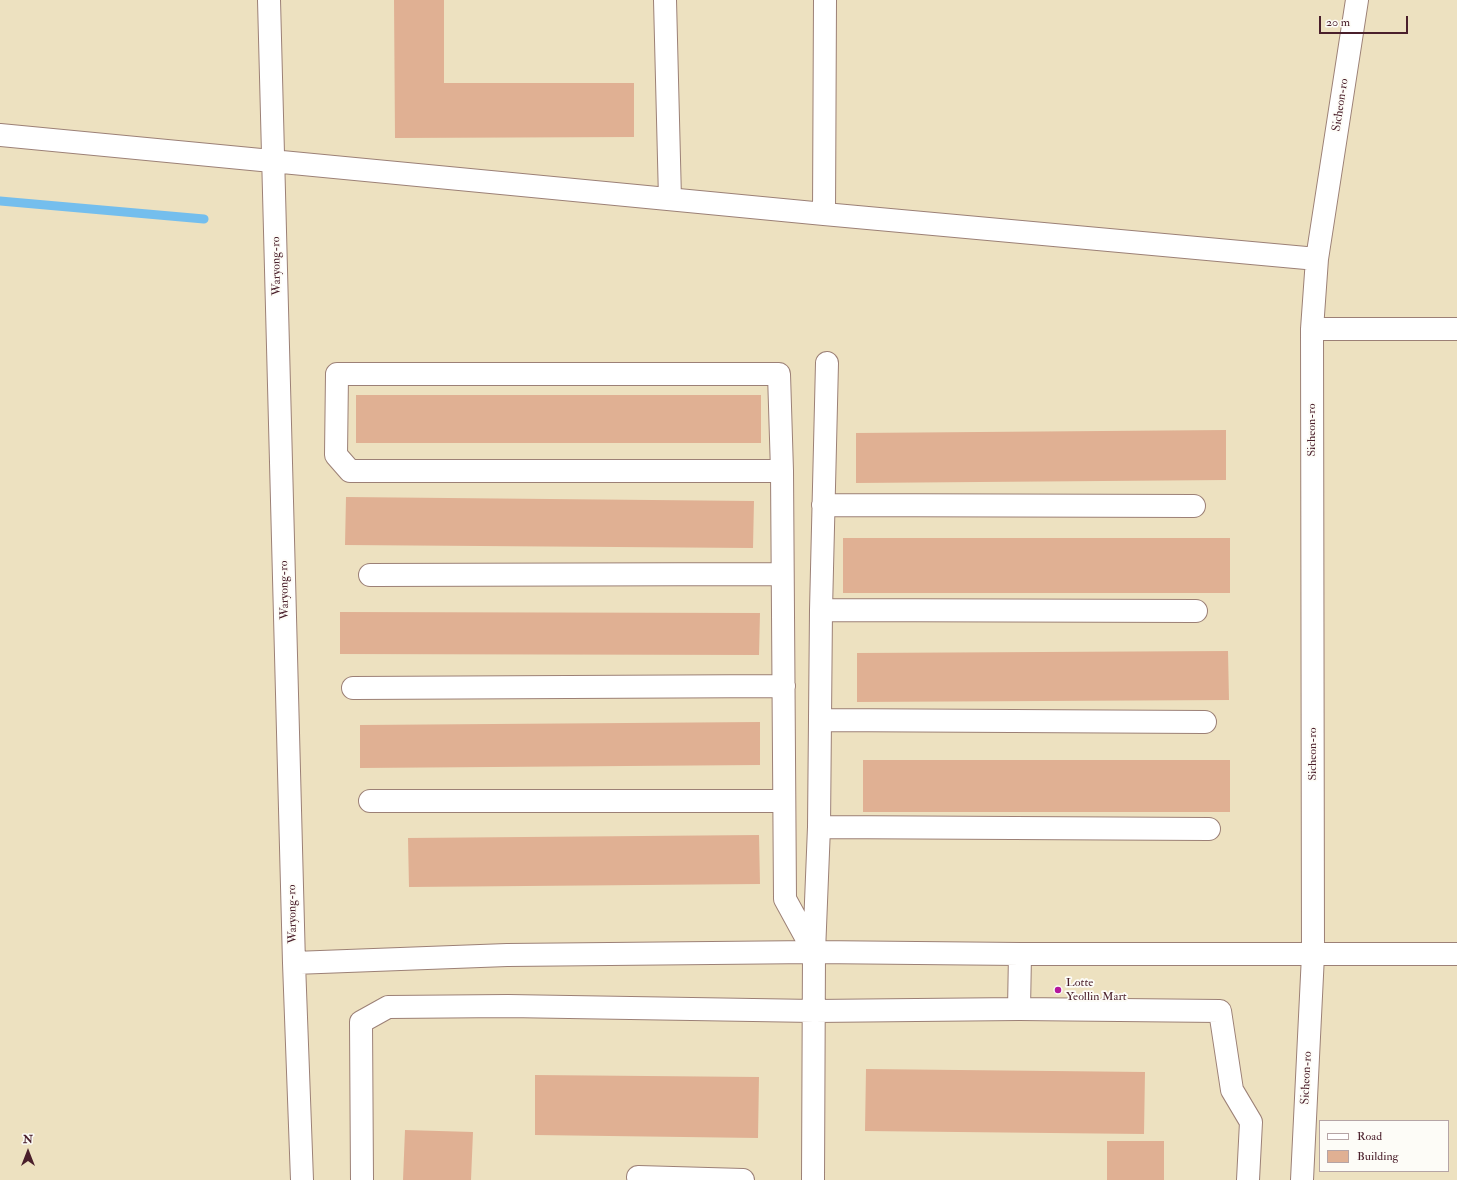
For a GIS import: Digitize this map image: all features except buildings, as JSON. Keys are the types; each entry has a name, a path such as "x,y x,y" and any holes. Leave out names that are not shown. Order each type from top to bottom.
{"street":[{"name":"Waryong-ro","path":"269,0 294,963 302,1180"},
{"path":"665,0 670,199"},
{"path":"824,214 825,0"},
{"name":"Sicheon-ro","path":"1302,1180 1313,955 1312,329 1317,259 1357,0"},
{"path":"0,135 274,160 824,214 1317,259"},
{"path":"1312,329 1457,329"},
{"path":"813,1180 814,952 818,827 826,363"},
{"path":"782,471 350,471 336,455 337,374 779,374 782,471 785,899 814,952"},
{"path":"823,505 1194,506"},
{"path":"370,575 782,574"},
{"path":"821,610 1196,611"},
{"path":"353,688 784,686"},
{"path":"820,720 1205,722"},
{"path":"370,801 784,801"},
{"path":"818,827 1209,829"},
{"path":"294,963 507,955 814,952 1313,955 1457,954"},
{"path":"1019,1009 1020,954"},
{"path":"362,1180 361,1022 388,1007 508,1006 814,1011 1019,1009 1220,1011 1232,1090 1251,1122 1248,1180"},
{"path":"638,1177 743,1180"}],"waterway":[{"path":"0,201 204,219"}],"place":[{"name":"Lotte Yeollin Mart","path":"1058,990"}]}
